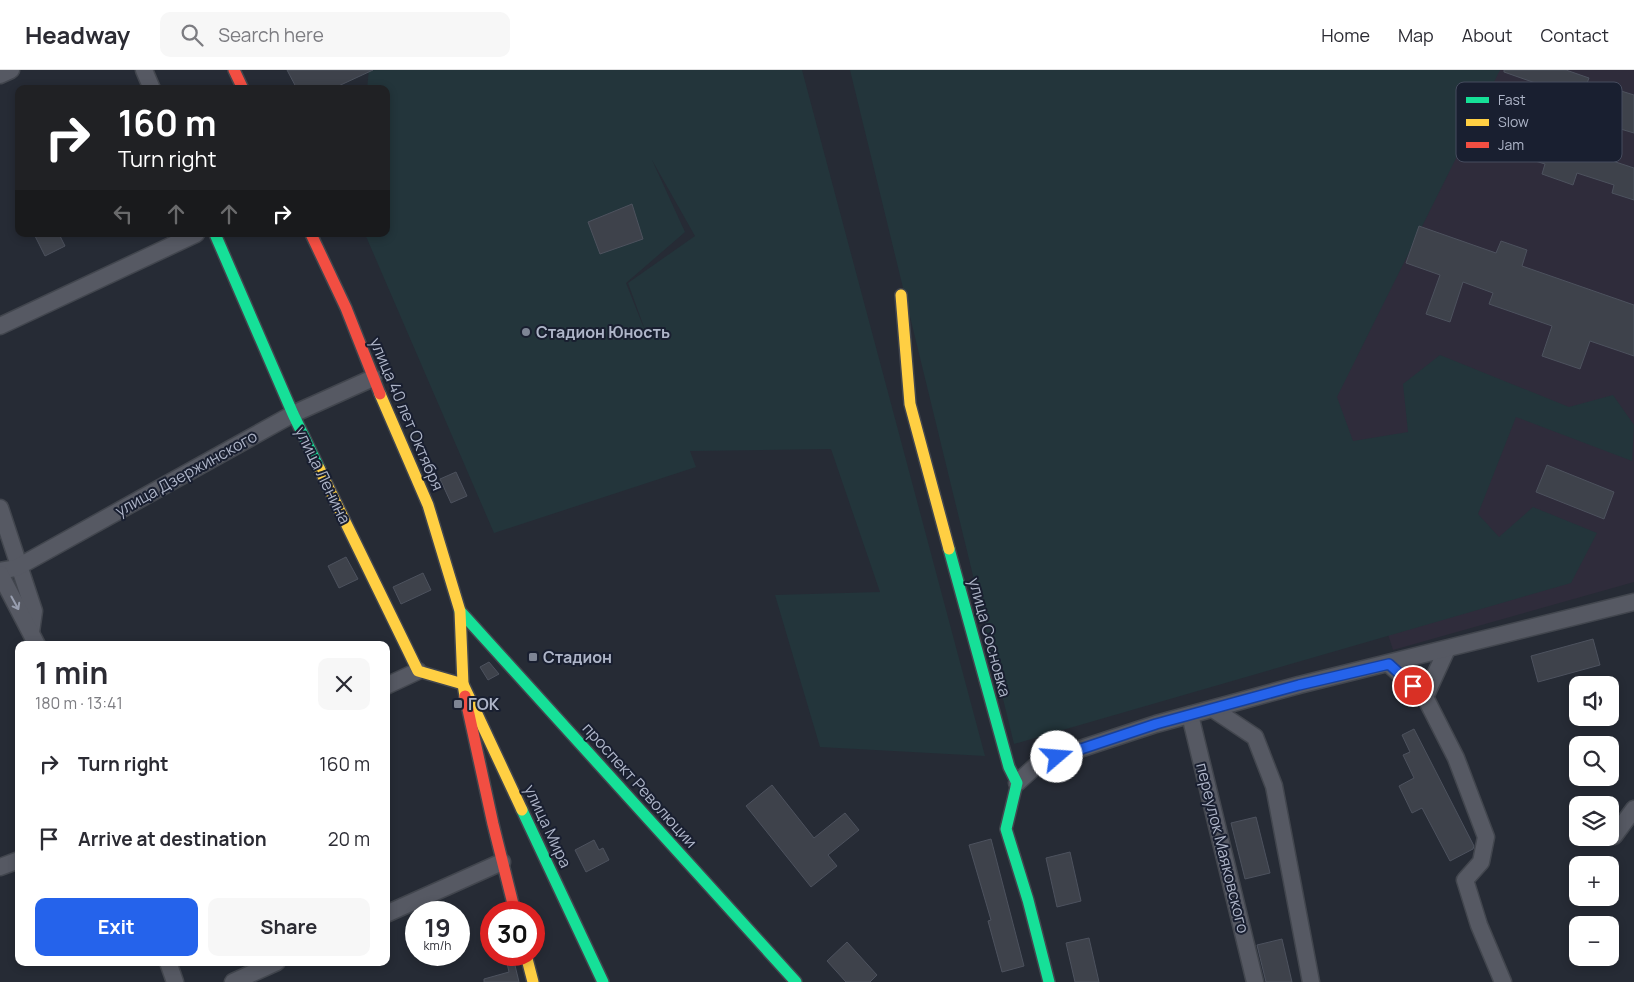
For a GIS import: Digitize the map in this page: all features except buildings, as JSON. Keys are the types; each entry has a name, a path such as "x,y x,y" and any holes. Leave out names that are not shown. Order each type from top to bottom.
{"street":[{"path":"0,75 11,70"},
{"path":"144,70 150,85"},
{"path":"234,70 241,85"},
{"path":"0,326 190,237"},
{"name":"улица Ленина","path":"216,237 293,414 418,670"},
{"name":"улица 40 лет Октября","path":"312,237 346,308 373,378 428,505 460,611"},
{"name":"улица Сосновка","path":"901,295 910,404 1009,767 1017,783"},
{"name":"улица Дзержинского","path":"0,572 20,565 293,414 373,378"},
{"path":"0,508 34,611 34,639"},
{"path":"0,572 34,639"},
{"path":"1049,982 1028,900 1006,829 1017,783 1040,762 1156,724 1634,602"},
{"path":"460,611 463,684 512,901"},
{"name":"проспект Революции","path":"460,611 796,982"},
{"path":"1425,697 1447,649"},
{"path":"1389,664 1425,697 1456,758 1486,837 1481,862 1465,880 1479,925 1503,982"},
{"path":"390,684 418,670 463,684"},
{"name":"улица Мира","path":"463,684 603,982"},
{"path":"1213,709 1255,738 1274,786 1311,982"},
{"name":"переулок Маяковского","path":"1190,715 1255,982"},
{"path":"1619,829 1634,809"},
{"path":"0,867 15,861"},
{"path":"390,912 502,862"},
{"path":"169,966 175,982"},
{"path":"233,982 268,966"},
{"path":"529,966 533,982"}],"shaded area":[{"path":"369,70 802,70 985,756 820,747 775,595 880,592 831,449 690,451 696,467 494,533 366,237 390,237 390,85 367,85","holes":["652,160 695,236 628,283 649,341 626,283 685,232"]},
{"path":"850,70 1500,70 1494,82 1456,82 1456,158 1337,397 1353,441 1408,432 1403,384 1440,355 1569,407 1613,395 1634,425 1632,461 1516,417 1478,514 1499,537 1533,507 1597,533 1571,583 1014,744"},
{"path":"1427,70 1634,70 1634,582 1393,650 1308,383"}],"traffic: fast":[{"path":"216,237 293,414 319,468"},
{"path":"949,549 1009,767 1017,783 1006,829 1028,900 1049,982"},
{"path":"460,611 796,982"},
{"path":"522,810 603,982"}],"traffic: slow":[{"path":"901,295 910,404 949,549"},
{"path":"380,394 428,505 460,611 465,696"},
{"path":"319,468 418,671 463,684 522,810"},
{"path":"529,966 533,982"}],"traffic: jam":[{"path":"234,70 241,85"},
{"path":"312,237 346,308 380,394"},
{"path":"465,696 512,901"}],"place":[{"name":"Стадион Юность","path":"526,332"},
{"name":"Стадион","path":"533,657"},
{"name":"ГОК","path":"458,704"}],"route":[{"path":"1057,757 1156,724 1299,685 1389,664 1413,686"}]}
